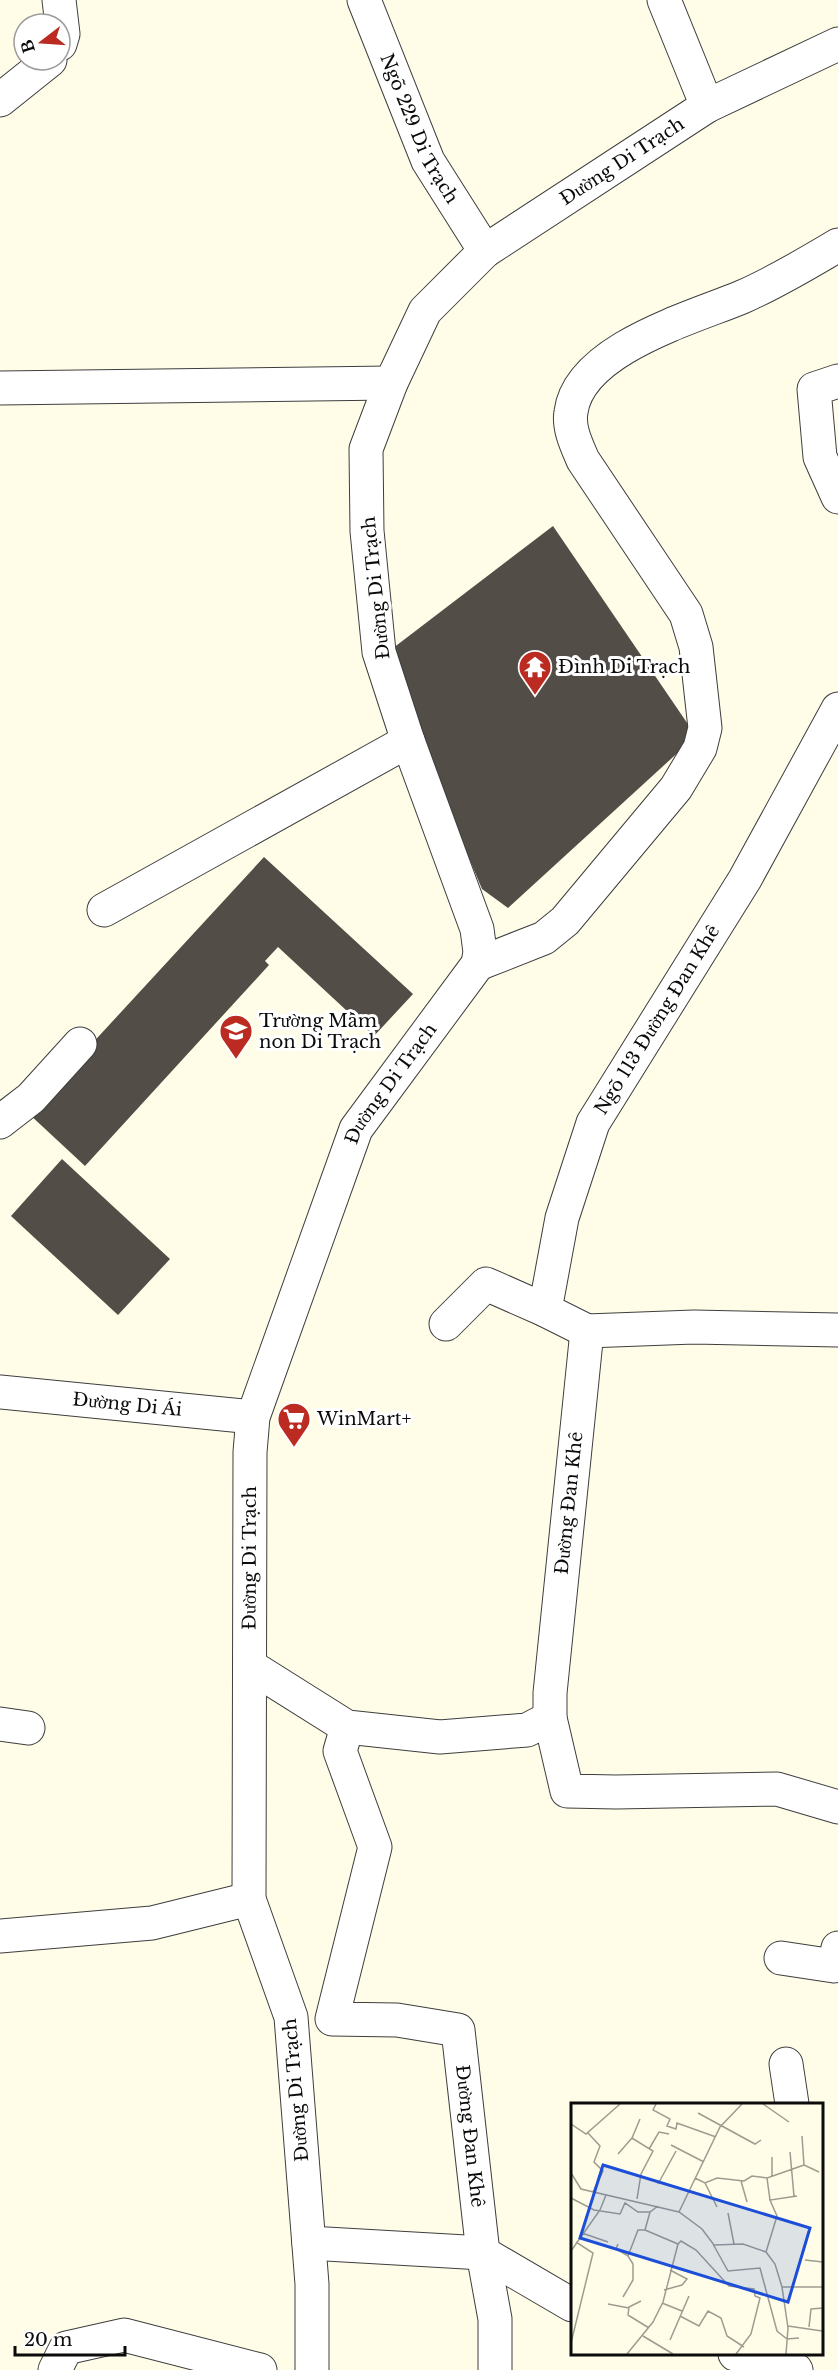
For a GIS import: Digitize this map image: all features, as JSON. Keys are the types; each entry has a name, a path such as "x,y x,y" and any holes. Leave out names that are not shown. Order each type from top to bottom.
{"street":[{"name":"Ngõ 229 Di Trạch","path":"364,0 428,161 485,251"},
{"path":"664,0 707,106"},
{"name":"Đường Di Trạch","path":"312,2370 312,2284 291,2017 249,1899 250,1452 253,1417 356,1129 478,964 480,952 477,929 408,741 379,652 367,531 366,449 391,383 425,311 485,251 707,106 838,44"},
{"path":"0,100 35,72"},
{"path":"478,964 544,938 565,921 676,788 700,748 705,728 696,647 686,614 583,460 573,437 570,412 577,393 589,376 605,360 631,342 745,296 838,245"},
{"path":"838,381 814,389 820,456 838,498"},
{"path":"0,388 391,383"},
{"name":"Ngõ 113 Đường Đan Khê","path":"545,1310 562,1218 593,1123 745,879 838,709"},
{"path":"104,910 408,741"},
{"path":"0,1122 31,1098 80,1044"},
{"path":"446,1324 486,1284 587,1331 694,1327 838,1330"},
{"name":"Đường Đan Khê","path":"587,1331 550,1693 550,1718 567,1791 777,1789 838,1807"},
{"name":"Đường Di Ái","path":"0,1392 253,1417"},
{"path":"250,1666 347,1726 440,1737 527,1730 550,1718"},
{"path":"332,2019 375,1847 340,1751 347,1726"},
{"path":"0,1936 152,1923 249,1899"},
{"path":"780,1958 834,1966 838,1948"},
{"name":"Đường Đan Khê","path":"291,2017 397,2020 458,2030 483,2253 495,2319 495,2370"},
{"path":"786,2064 792,2103"},
{"path":"309,2243 483,2253 571,2304"},
{"path":"55,2370 66,2348 124,2335 260,2370"},
{"path":"741,2355 787,2363"}],"building":[{"name":"Đình Di Trạch","path":"553,526 696,736 508,908 482,889 384,655"},
{"path":"264,857 413,994 374,1036 278,947 265,961 269,965 85,1166 28,1113"},
{"path":"62,1159 170,1259 118,1315 11,1216"}],"place":[{"name":"Đình Di Trạch","path":"535,696"},
{"name":"Trường Mầm non Di Trạch","path":"236,1060"},
{"name":"WinMart+","path":"294,1448"}]}
